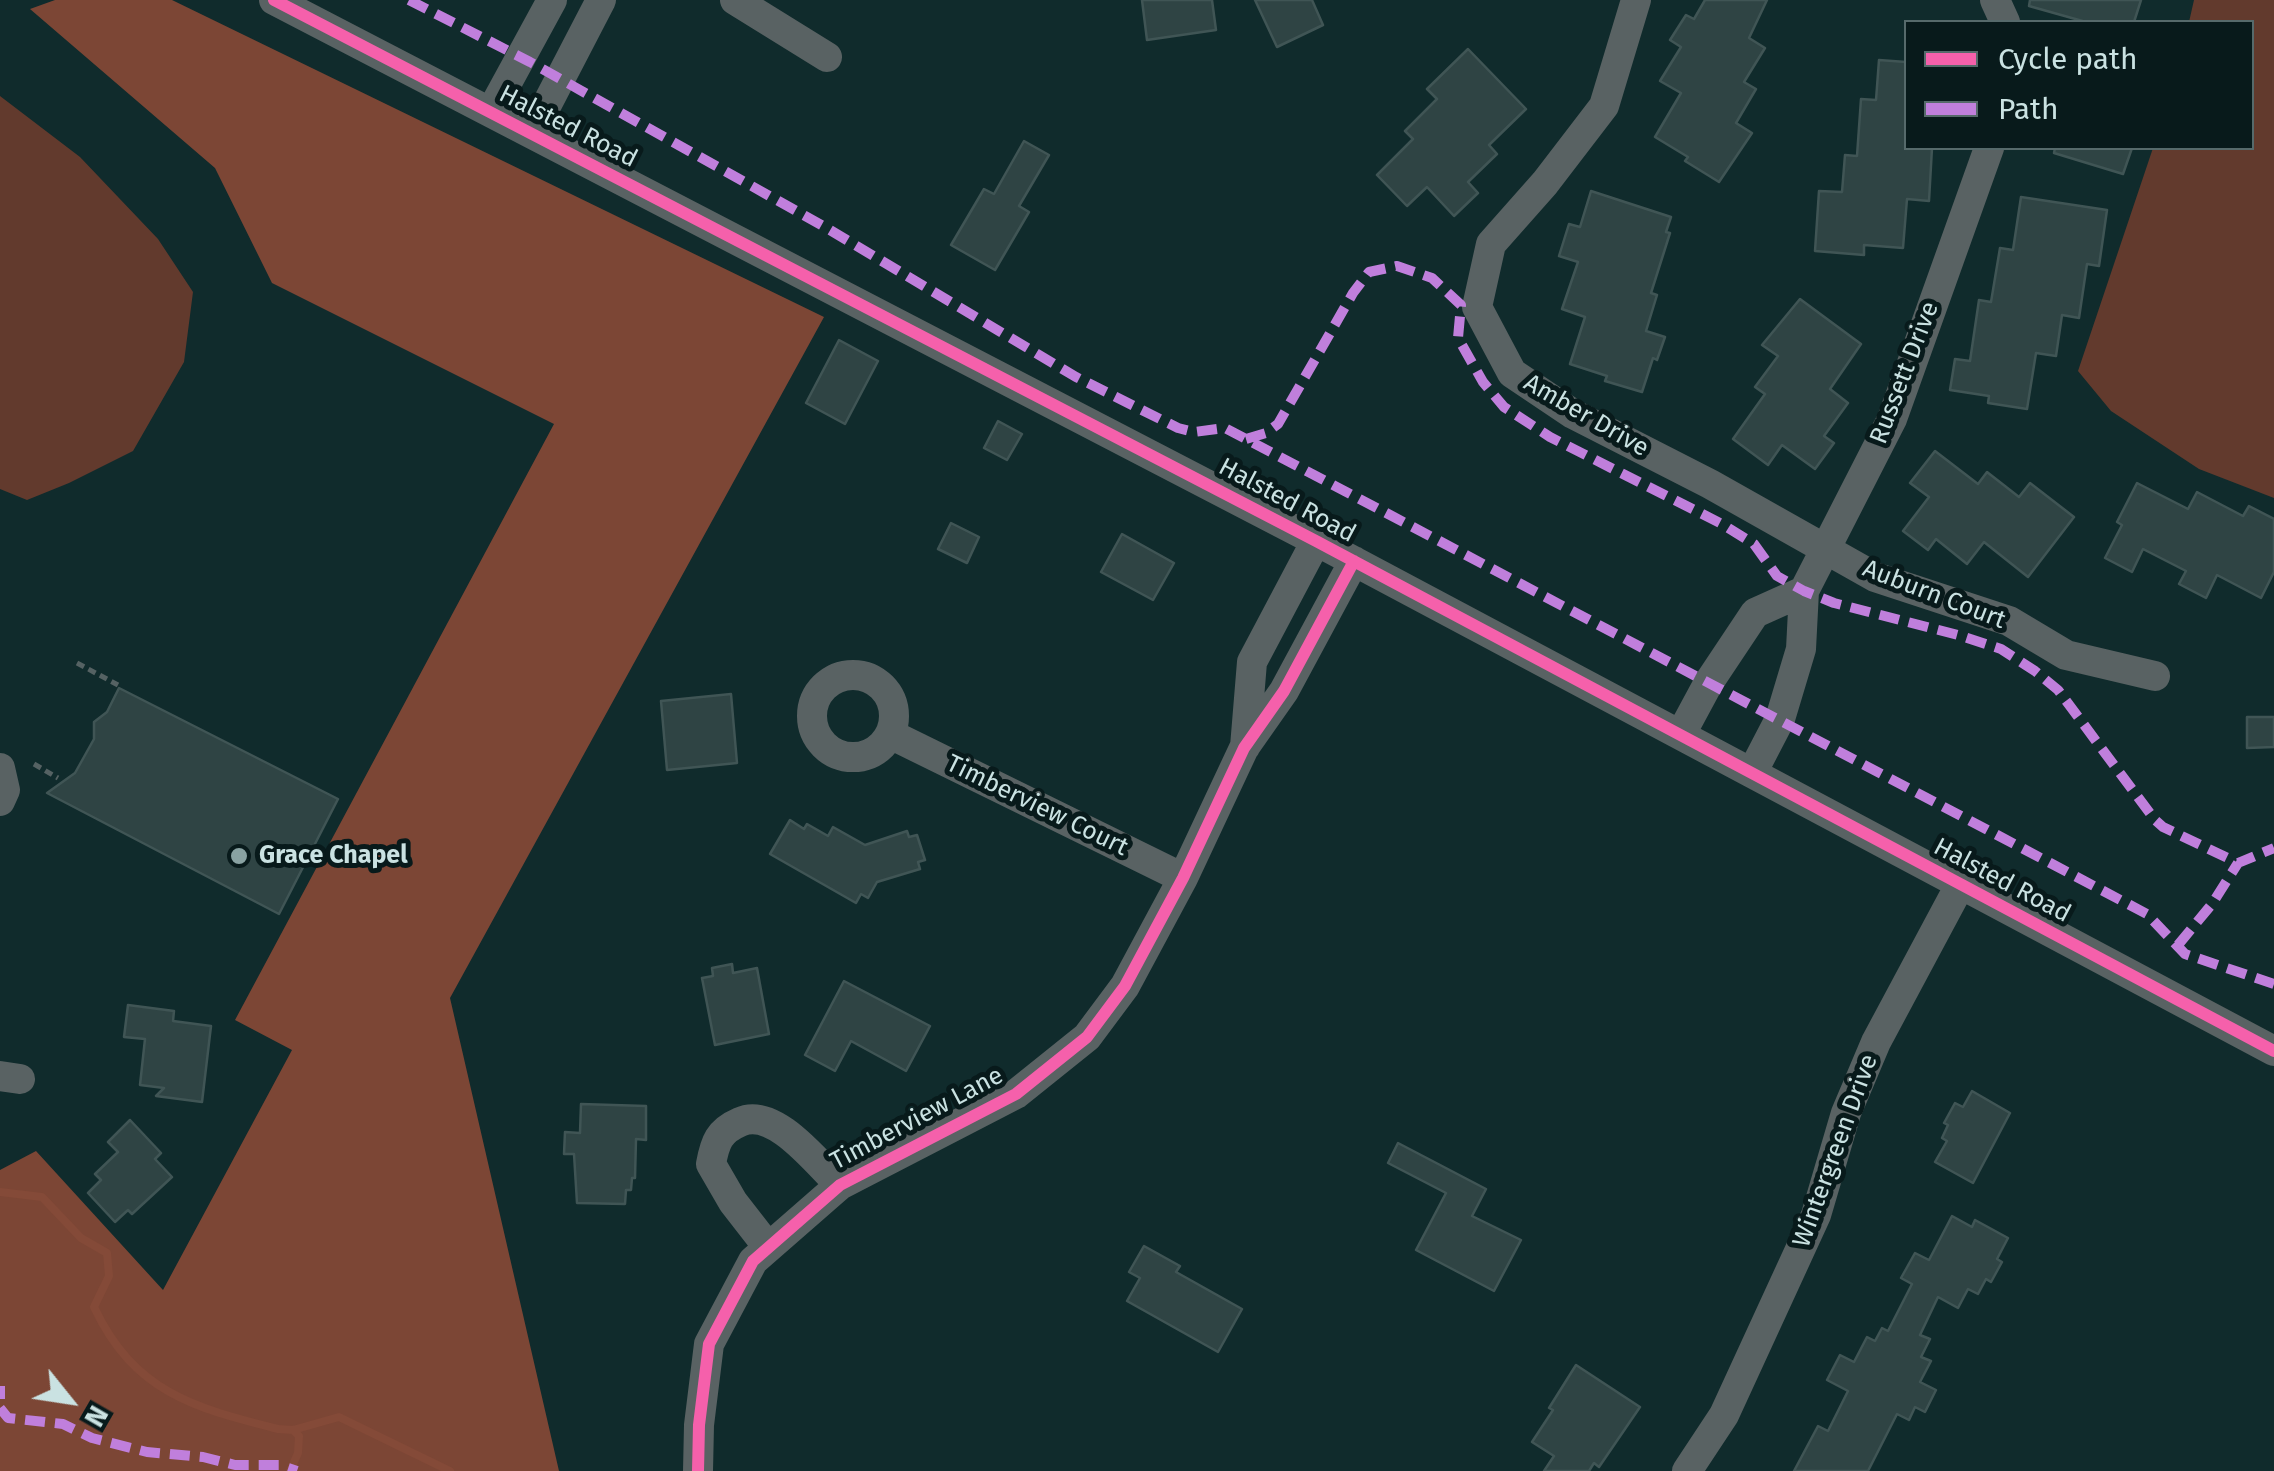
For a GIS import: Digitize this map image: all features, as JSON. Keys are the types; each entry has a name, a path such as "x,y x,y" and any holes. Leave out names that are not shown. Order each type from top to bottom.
{"street":[{"name":"Halsted Road","path":"274,0 1316,541 2274,1051"},
{"path":"491,112 552,0"},
{"path":"532,133 601,0"},
{"path":"735,0 827,57"},
{"name":"Amber Drive","path":"1636,0 1604,106 1545,184 1490,244 1477,307 1512,373 1541,395 1826,549"},
{"name":"Russett Drive","path":"1753,771 1780,719 1802,649 1804,591 1892,419 1988,150"},
{"name":"Timberview Lane","path":"1244,748 1252,662 1316,541"},
{"name":"Auburn Court","path":"1826,549 1875,577 2008,621 2066,655 2155,676"},
{"name":"Timberview Lane","path":"698,1471 699,1425 710,1344 752,1261 840,1184 1016,1094 1087,1036 1125,986 1183,878 1244,748 1284,691 1354,561"},
{"path":"1681,734 1709,682 1755,613 1804,591"},
{"name":"Timberview Court","path":"890,734 1183,878"},
{"path":"0,768 4,790 0,801"},
{"name":"Wintergreen Drive","path":"1686,1471 1731,1399 1816,1215 1846,1113 1876,1042 1960,885"},
{"path":"768,1246 733,1202 711,1164 716,1138 748,1118 764,1120 782,1128 840,1184"}],"path":[{"path":"76,663 118,684"},
{"path":"34,764 58,778"}],"shaded area":[{"path":"55,0 172,0 824,317 450,998 559,1471 0,1471 0,1170 36,1151 163,1290 292,1050 235,1020 554,424 272,283 215,168 30,9"},
{"path":"2194,0 2274,0 2274,498 2199,469 2111,411 2078,371 2152,150 2254,150 2254,20 2189,20"},
{"path":"0,96 80,157 158,239 193,292 184,362 133,451 27,500 0,489"}],"building":[{"path":"1142,0 1212,0 1216,30 1147,40"},
{"path":"1255,0 1312,0 1323,25 1277,47"},
{"path":"1705,0 1767,0 1749,38 1765,48 1744,82 1756,89 1736,123 1752,133 1719,182 1655,137 1681,93 1660,81 1681,47 1670,40 1686,15 1694,19"},
{"path":"2030,0 2141,0 2135,20 2079,20 2029,6"},
{"path":"1468,49 1526,109 1489,145 1497,154 1468,182 1478,193 1454,216 1427,187 1407,206 1377,175 1413,139 1405,131 1437,99 1427,89"},
{"path":"1879,60 1904,62 1904,150 1932,150 1929,201 1907,199 1903,248 1864,245 1864,255 1815,251 1819,191 1842,192 1845,155 1857,156 1861,99 1876,100"},
{"path":"1024,141 1049,155 1019,206 1029,212 995,270 951,245 984,189 994,194"},
{"path":"2055,150 2131,150 2123,174 2054,153"},
{"path":"1591,191 1671,217 1666,232 1670,233 1651,293 1657,295 1646,331 1665,337 1642,392 1605,381 1607,376 1570,364 1585,317 1562,309 1578,262 1559,256 1569,224 1580,227"},
{"path":"2021,197 2107,210 2099,266 2087,264 2079,318 2062,315 2056,356 2036,353 2027,409 1988,403 1989,396 1950,390 1955,359 1970,361 1979,300 1991,302 2000,248 2013,250"},
{"path":"1800,299 1861,344 1830,389 1848,403 1824,436 1834,443 1815,469 1782,445 1768,465 1733,439 1765,394 1755,387 1778,356 1762,345"},
{"path":"839,340 878,361 845,424 806,403"},
{"path":"998,421 1022,434 1007,460 984,448"},
{"path":"1935,451 1978,484 1987,472 2019,497 2030,483 2074,517 2028,577 1984,542 1967,564 1936,539 1928,550 1903,531 1929,497 1910,483"},
{"path":"2137,483 2188,509 2197,492 2243,516 2249,506 2274,519 2274,572 2261,598 2217,575 2206,598 2179,584 2186,571 2143,549 2132,572 2105,558 2122,525 2117,522"},
{"path":"951,523 979,537 967,563 938,549"},
{"path":"1122,534 1174,563 1153,600 1101,572"},
{"name":"Grace Chapel","path":"119,688 338,799 279,914 47,793 75,773 94,739 94,722 107,712"},
{"path":"731,694 737,763 667,770 661,701"},
{"path":"2247,717 2274,717 2274,747 2247,748"},
{"path":"790,820 828,836 833,827 865,845 907,831 909,837 917,835 925,860 918,862 920,869 877,882 868,898 861,894 856,903 770,854"},
{"path":"732,964 733,973 757,968 769,1034 715,1045 702,978 713,976 712,968"},
{"path":"844,981 930,1026 906,1071 851,1041 835,1071 805,1055"},
{"path":"128,1005 174,1011 173,1021 211,1026 202,1102 156,1096 164,1088 140,1085 145,1039 124,1037"},
{"path":"1972,1091 2010,1113 1973,1183 1935,1162 1947,1141 1942,1138 1948,1125 1944,1123 1955,1103 1963,1107"},
{"path":"581,1104 646,1106 646,1140 636,1139 635,1178 631,1190 626,1190 625,1204 577,1203 574,1154 564,1154 565,1132 580,1133"},
{"path":"130,1120 161,1153 155,1159 172,1177 132,1214 128,1210 115,1222 88,1193 101,1180 95,1174 118,1152 108,1142"},
{"path":"1398,1143 1486,1189 1472,1216 1521,1240 1494,1291 1416,1250 1446,1193 1388,1163"},
{"path":"1952,1216 1972,1227 1975,1220 2008,1238 1997,1259 2002,1262 1991,1282 1986,1279 1978,1294 1968,1289 1958,1308 1938,1297 1920,1335 1930,1339 1921,1357 1931,1361 1920,1382 1936,1390 1925,1412 1915,1407 1909,1420 1897,1414 1868,1471 1794,1471 1818,1426 1828,1431 1848,1391 1827,1380 1840,1355 1854,1362 1867,1337 1875,1341 1882,1328 1888,1331 1912,1284 1901,1278 1915,1253 1929,1260"},
{"path":"1144,1246 1180,1266 1176,1272 1242,1309 1218,1352 1127,1301 1140,1278 1129,1272"},
{"path":"1576,1365 1640,1407 1599,1467 1594,1463 1589,1471 1544,1471 1554,1456 1532,1442"}],"waterway":[{"path":"0,1192 42,1197 81,1238 107,1253 109,1276 94,1307 128,1359 170,1392 219,1413 278,1429 293,1430 339,1417 450,1471"},
{"path":"290,1471 298,1453 299,1436 293,1430"}],"marked path":[{"path":"409,0 530,62 825,227 1076,377 1178,428 1194,432 1225,428 2147,914 2185,954 2274,984"},
{"path":"1246,439 1266,433 1278,424 1369,272 1397,266 1432,278 1461,305 1458,338 1483,382 1504,407 1550,437 1722,524 1754,544 1777,576 1804,591 1834,603 2001,649 2058,690 2163,827 2238,863 2274,848"},
{"path":"2178,945 2212,904 2238,863"},
{"path":"0,1386 0,1399"},
{"path":"0,1408 8,1418 63,1424 92,1438 147,1452 203,1457 235,1465 279,1465 297,1471"}],"cycle path":[{"path":"274,0 1316,541 2274,1051"},
{"path":"698,1471 709,1344 753,1261 840,1185 1016,1094 1087,1037 1125,986 1183,878 1244,748 1284,691 1354,561"}],"place":[{"name":"Grace Chapel","path":"239,856"}]}
